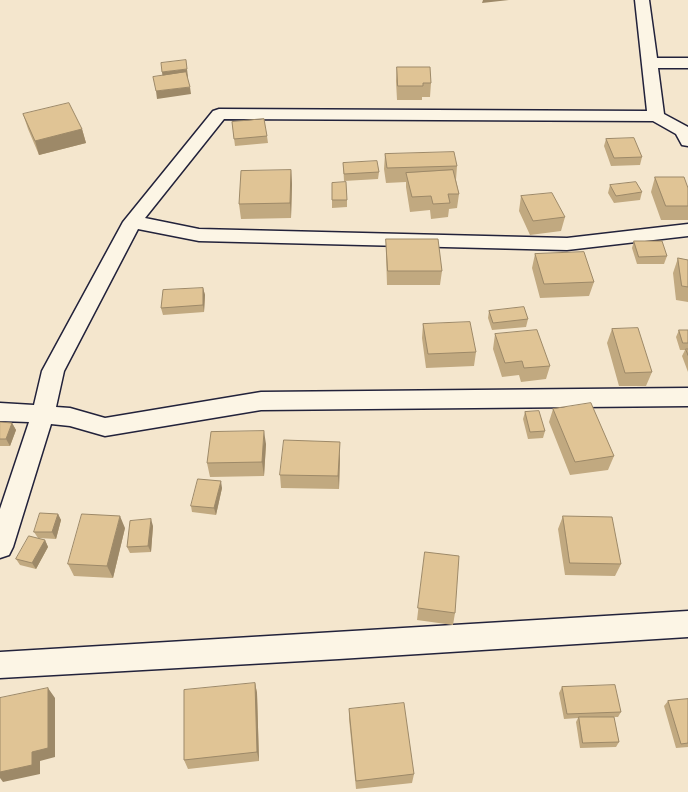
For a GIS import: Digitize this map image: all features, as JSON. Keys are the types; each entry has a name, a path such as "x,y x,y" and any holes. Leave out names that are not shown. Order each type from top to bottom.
{"street":[{"path":"642,0 656,116"},
{"path":"650,63 688,63"},
{"path":"0,548 43,414 53,371 132,222 219,114 656,116 682,131 688,141"},
{"path":"132,222 199,236 567,244 688,230"},
{"path":"0,412 70,417 105,427 261,401 688,397"},
{"path":"0,665 331,647 688,624"}],"building":[{"path":"186,60 187,69 162,72 161,63"},
{"path":"397,67 430,67 431,83 423,83 423,86 398,86"},
{"path":"186,72 190,87 156,91 153,77"},
{"path":"69,103 82,129 35,141 23,114"},
{"path":"264,119 267,136 234,139 232,122"},
{"path":"634,138 642,157 614,158 606,139"},
{"path":"454,152 457,166 387,168 385,154"},
{"path":"377,161 379,172 344,174 343,163"},
{"path":"291,170 290,203 239,204 241,171"},
{"path":"453,170 459,194 448,194 450,203 433,204 431,196 412,197 406,173"},
{"path":"655,177 684,177 688,188 688,206 666,206"},
{"path":"346,182 347,200 332,200 332,183"},
{"path":"636,182 642,192 616,196 610,185"},
{"path":"552,193 565,217 533,221 521,196"},
{"path":"386,239 438,239 442,271 388,271"},
{"path":"634,241 662,241 667,256 639,257"},
{"path":"584,252 594,282 544,284 535,254"},
{"path":"678,258 688,260 688,287 682,286"},
{"path":"203,288 203,305 161,308 163,290"},
{"path":"524,307 528,319 493,323 489,311"},
{"path":"470,322 476,352 428,354 423,324"},
{"path":"638,328 652,372 625,373 612,329"},
{"path":"537,330 550,366 524,368 522,361 505,363 495,334"},
{"path":"679,330 688,330 688,343 683,343"},
{"path":"591,403 614,456 575,462 553,409"},
{"path":"539,411 545,431 530,432 525,412"},
{"path":"0,422 12,423 6,439 0,439"},
{"path":"264,431 262,462 207,463 211,432"},
{"path":"284,440 340,442 338,476 280,475"},
{"path":"198,479 221,481 214,508 191,506"},
{"path":"40,513 58,514 52,532 34,532"},
{"path":"82,514 120,516 107,566 68,564"},
{"path":"563,516 612,517 621,564 570,563"},
{"path":"151,519 148,546 127,547 130,521"},
{"path":"29,536 45,540 32,563 16,559"},
{"path":"425,552 459,556 455,613 418,608"},
{"path":"255,683 257,752 184,760 184,690"},
{"path":"615,685 621,712 567,714 562,687"},
{"path":"48,688 48,748 32,752 32,765 0,772 0,698"},
{"path":"688,699 688,743 681,744 668,701"},
{"path":"404,703 414,774 356,781 349,709"},
{"path":"579,717 614,717 619,742 583,743"}]}
